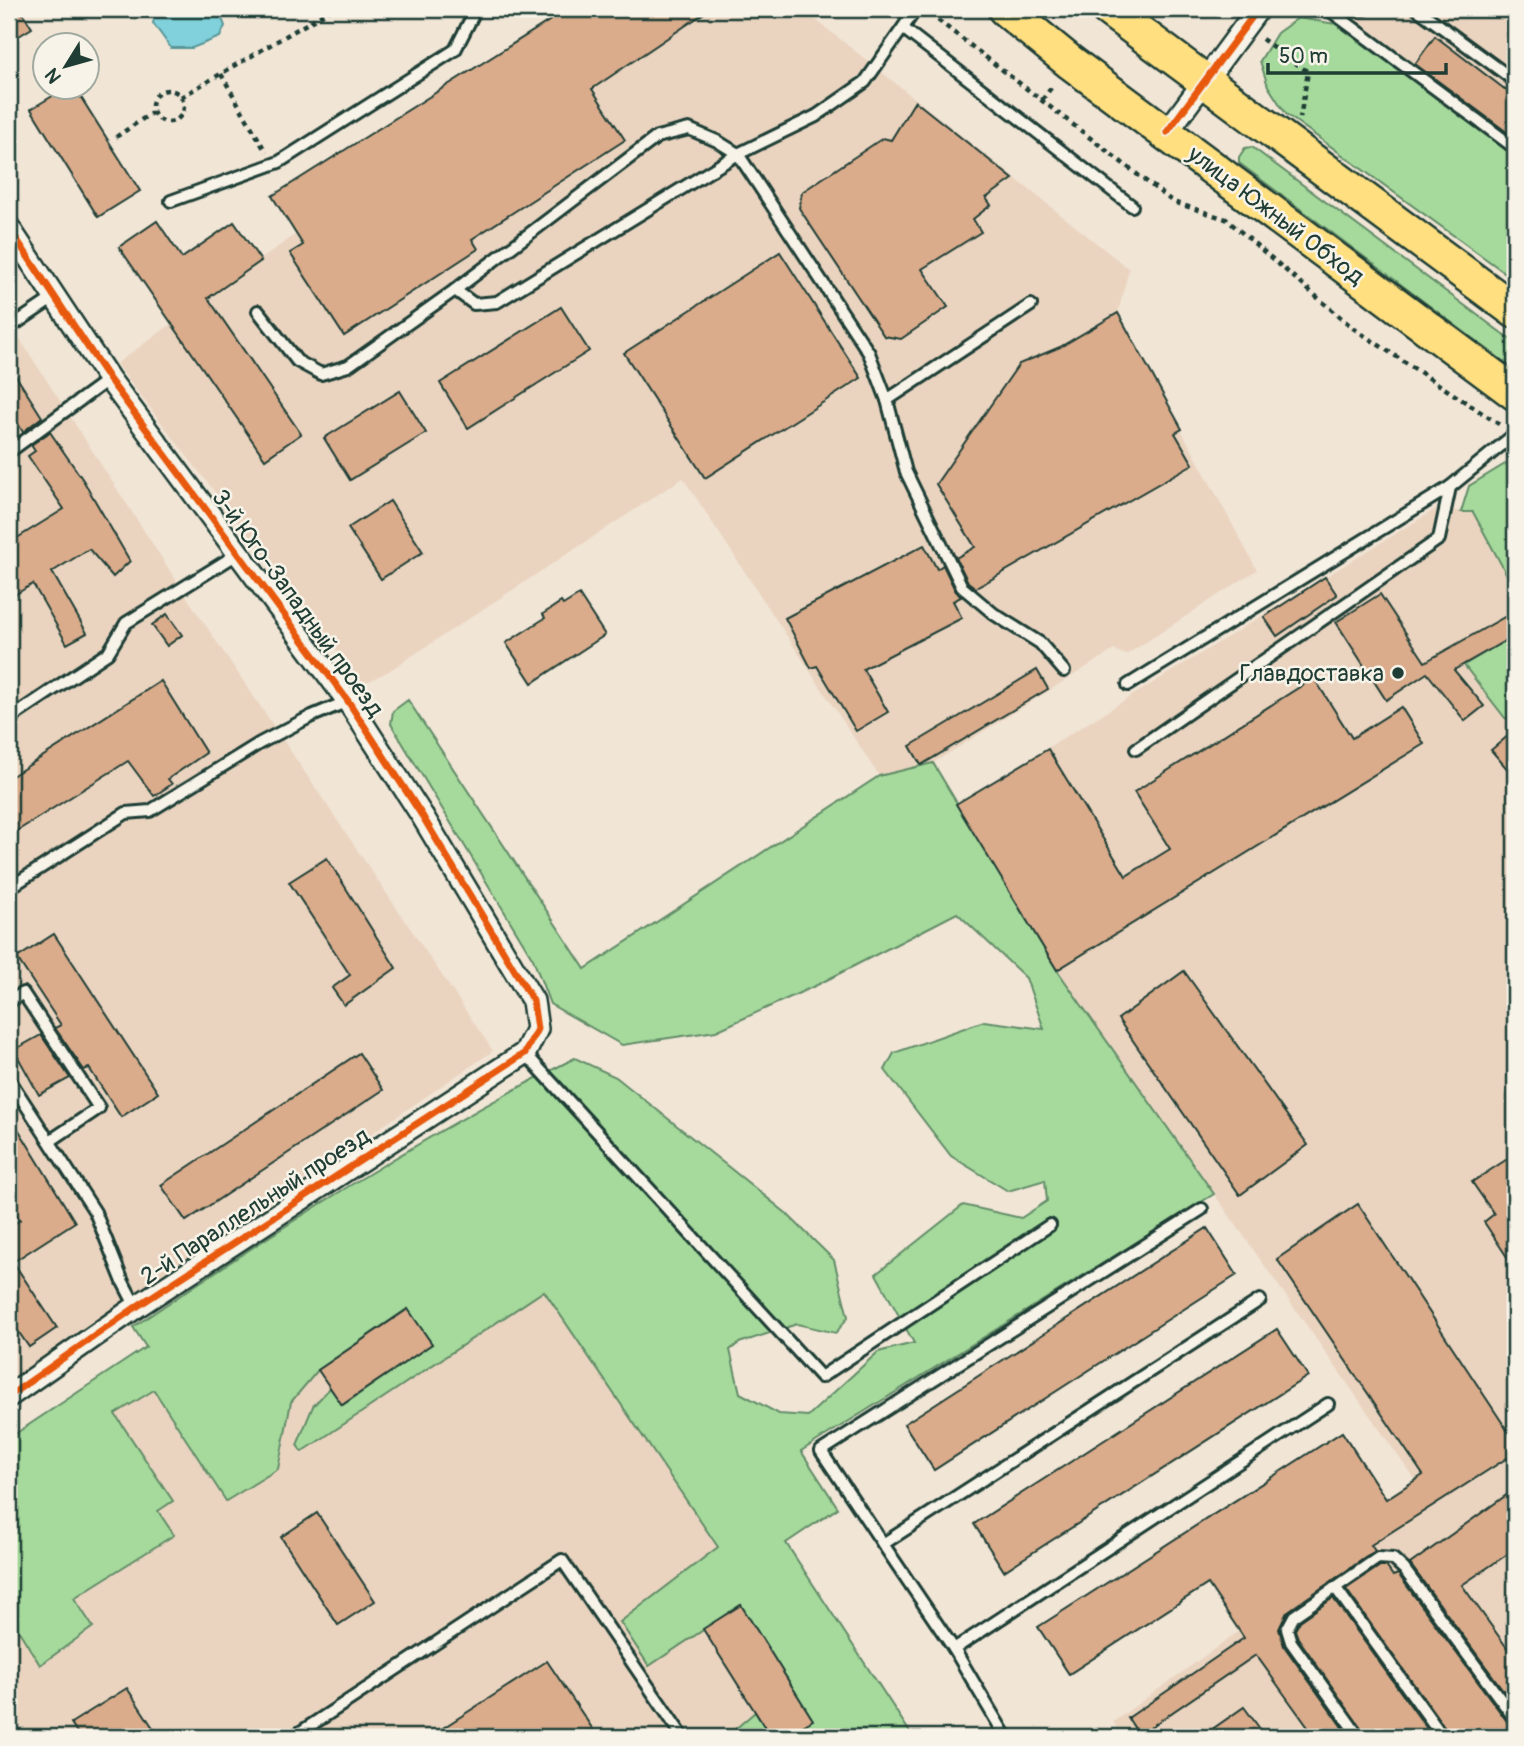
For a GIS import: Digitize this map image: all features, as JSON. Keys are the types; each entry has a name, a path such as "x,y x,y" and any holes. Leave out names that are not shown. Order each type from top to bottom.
{"main road":[{"name":"улица Южный Обход","path":"1005,9 1070,62 1515,393"},
{"path":"1108,9 1515,311"}],"street":[{"path":"1167,132 1258,9"},
{"name":"3-й Юго-Западный проезд","path":"9,228 110,379 348,701 423,817 533,1001 537,1029 525,1053"},
{"name":"2-й Параллельный проезд","path":"9,1396 136,1307 525,1053"}],"lane":[{"path":"171,201 273,164 455,50 476,9"},
{"path":"455,290 474,304 497,302 738,154 816,116 865,82 916,9"},
{"path":"1328,9 1515,148"},
{"path":"1349,9 1364,9"},
{"path":"1417,9 1515,81"},
{"path":"904,29 1132,206"},
{"path":"258,311 297,361 321,374 348,366 455,290 657,137 688,129 717,141 738,154 869,353 887,400 906,472 962,587 994,614 1040,643 1064,671"},
{"path":"9,328 55,297"},
{"path":"887,400 1031,305"},
{"path":"9,452 110,379"},
{"path":"1128,685 1450,487 1515,434"},
{"path":"1136,749 1439,539 1450,487"},
{"path":"9,719 108,653 126,624 239,553"},
{"path":"9,888 126,813 150,811 260,743 348,701"},
{"path":"9,1002 23,993 99,1108 50,1141"},
{"path":"525,1053 821,1377 1050,1225"},
{"path":"9,1079 95,1212 136,1307"},
{"path":"1006,1737 954,1649 821,1451 1202,1209"},
{"path":"883,1544 1260,1300"},
{"path":"954,1649 1328,1405"},
{"path":"1359,1737 1291,1642 1287,1629 1294,1616 1378,1558 1393,1559 1404,1569 1515,1719"},
{"path":"293,1737 562,1560 683,1737"},
{"path":"1335,1587 1443,1737"}],"path":[{"path":"181,97 332,9"},
{"path":"924,9 1173,202 1226,219 1353,328 1515,434"},
{"path":"221,74 273,164"},
{"path":"170,90 181,97 183,109 176,120 163,121 153,113 153,99 157,94 170,90"},
{"path":"116,138 153,113"}],"shaded area":[{"path":"653,9 794,9 816,20 1129,269 1118,313 1257,570 1126,655 1114,650 933,763 879,776 683,478 389,671 363,684 116,364 296,234"},
{"path":"1336,9 1515,9 1515,173 1333,34"},
{"path":"9,322 196,611 493,1051 9,1380"},
{"path":"1439,507 1461,512 1473,511 1515,590 1515,635 1464,665 1505,717 1515,722 1515,1737 1123,1737 1113,1722 1239,1631 1244,1592 1415,1480 1057,970 956,804"},
{"path":"497,1114 904,1737 9,1737 9,1438"}],"green space":[{"path":"1298,18 1336,24 1407,73 1515,155 1515,280 1286,114 1268,86 1260,61 1277,33"},
{"path":"1252,147 1515,343 1515,370 1239,163 1239,157 1245,148"},
{"path":"1515,458 1515,590 1473,512 1461,512 1469,486"},
{"path":"1515,635 1515,722 1505,718 1464,665"},
{"path":"408,700 585,969 879,776 933,763 1057,970 1214,1194 801,1451 838,1508 786,1543 913,1737 784,1737 812,1719 741,1605 649,1666 620,1622 718,1547 544,1291 302,1452 297,1445 313,1406 330,1388 343,1405 432,1344 407,1309 318,1370 291,1402 278,1469 226,1501 154,1390 115,1414 173,1501 158,1511 174,1535 74,1598 93,1627 40,1665 9,1615 9,1438 146,1347 133,1327 186,1291 405,1152 575,1058 616,1077 786,1213 834,1260 848,1317 836,1333 797,1324 739,1343 730,1350 740,1393 779,1414 808,1416 878,1352 914,1343 876,1274 963,1205 1021,1218 1047,1201 1045,1180 1008,1191 951,1156 885,1070 894,1053 984,1021 1044,1029 1026,978 957,913 817,985 716,1031 622,1045 550,1004 533,959 391,724 393,711"},
{"path":"755,1712 771,1737 726,1737"}],"water":[{"path":"157,9 218,9 225,26 220,37 192,48 171,48 153,23"}],"building":[{"path":"9,9 20,9 32,28 9,42"},
{"path":"568,9 710,9 592,89 625,140 472,239 478,249 344,336 290,253 303,245 272,196"},
{"path":"1435,36 1515,97 1515,138 1415,64"},
{"path":"915,101 1013,179 986,198 991,205 973,219 981,232 922,269 948,307 901,339 884,336 799,208 802,192 883,138 891,140"},
{"path":"43,102 84,102 140,191 98,217 31,109"},
{"path":"157,221 182,258 234,222 261,261 208,298 301,434 265,459 119,247"},
{"path":"780,252 861,378 705,478 624,353"},
{"path":"561,307 589,351 468,428 440,383"},
{"path":"1118,313 1182,429 1175,433 1193,464 976,588 968,582 956,558 975,547 936,484 1019,364 1060,347"},
{"path":"9,365 42,417 23,432 9,409"},
{"path":"400,391 426,433 350,480 324,438"},
{"path":"50,432 83,480 130,561 113,577 89,549 52,572 87,633 67,644 33,584 9,598 9,543 64,509 28,456 35,451 31,445"},
{"path":"390,501 423,552 381,579 348,528"},
{"path":"924,545 937,569 943,565 961,597 953,601 962,618 863,669 888,712 856,731 817,666 811,668 785,618"},
{"path":"1325,577 1337,595 1277,636 1264,617"},
{"path":"1380,594 1425,662 1515,611 1515,635 1454,670 1484,706 1465,721 1427,673 1386,700 1336,622"},
{"path":"579,595 605,635 532,683 506,643 545,618 543,614 561,602 563,605"},
{"path":"167,614 182,635 167,646 152,625"},
{"path":"1037,670 1048,689 921,765 910,746"},
{"path":"1314,678 1352,738 1401,707 1424,744 1057,970 956,804 1048,749 1126,876 1170,849 1134,792"},
{"path":"161,681 206,753 168,779 172,784 154,796 128,761 9,836 9,778"},
{"path":"1515,730 1515,778 1491,750"},
{"path":"327,858 396,968 344,1005 332,988 350,975 289,882"},
{"path":"54,934 158,1093 121,1117 89,1068 84,1070 55,1028 61,1025 17,958"},
{"path":"1184,971 1308,1145 1240,1195 1118,1019"},
{"path":"41,1035 70,1078 39,1095 14,1050"},
{"path":"359,1053 383,1090 186,1221 161,1185"},
{"path":"9,1114 75,1222 13,1262 57,1328 29,1347 9,1318 9,1227 20,1220 9,1202"},
{"path":"1515,1154 1515,1269 1484,1222 1494,1214 1472,1182"},
{"path":"1358,1204 1515,1442 1515,1453 1371,1545 1375,1551 1287,1612 1279,1629 1284,1646 1349,1737 1315,1737 1256,1655 1139,1735 1128,1718 1244,1638 1208,1584 1069,1674 1038,1627 1342,1432 1386,1499 1423,1475 1277,1259"},
{"path":"1207,1228 1237,1275 934,1470 904,1424"},
{"path":"408,1309 432,1344 342,1405 318,1370"},
{"path":"1277,1329 1308,1376 1004,1571 974,1524"},
{"path":"1515,1489 1515,1549 1462,1585 1515,1659 1515,1706 1410,1564"},
{"path":"317,1513 375,1601 338,1625 281,1537"},
{"path":"1380,1566 1386,1566 1393,1576 1398,1574 1509,1724 1515,1727 1515,1737 1451,1737 1346,1589"},
{"path":"1333,1598 1433,1737 1367,1737 1295,1630 1300,1621"},
{"path":"741,1605 813,1720 784,1737 771,1737 703,1629"},
{"path":"547,1661 598,1737 429,1737"},
{"path":"127,1688 159,1737 80,1737 71,1723"},
{"path":"1244,1707 1266,1737 1201,1737"}],"cycle path":[{"path":"1167,132 1258,9"},
{"path":"9,228 109,379 348,701 423,817 533,1001 537,1029 525,1053 136,1307 9,1396"}],"place":[{"name":"Главдоставка","path":"1398,673"}]}
